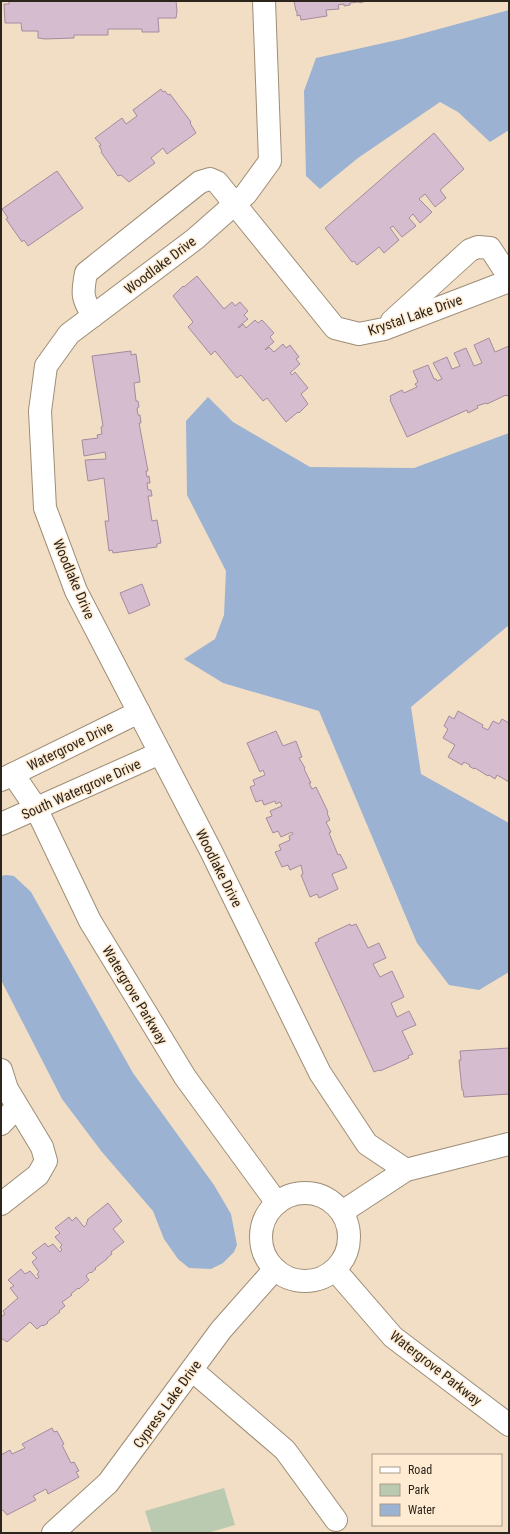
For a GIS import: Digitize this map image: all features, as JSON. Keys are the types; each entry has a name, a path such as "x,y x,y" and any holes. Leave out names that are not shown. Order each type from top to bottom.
{"street":[{"name":"Woodlake Drive","path":"264,1 270,161 246,194 195,239 69,334 46,366 40,411 45,508 76,591 211,851 320,1073 367,1144 406,1170"},
{"name":"Krystal Lake Drive","path":"93,316 84,300 83,286 86,273 200,182 210,179 217,182 335,328 359,334 384,329 509,281"},
{"path":"384,329 470,250 478,247 490,248 509,277"},
{"name":"Watergrove Drive","path":"7,777 139,712"},
{"name":"South Watergrove Drive","path":"1,824 160,753"},
{"name":"Watergrove Parkway","path":"7,777 36,808 90,921 181,1070 277,1203"},
{"path":"1,1070 7,1089 42,1147 46,1161 38,1175 1,1204"},
{"path":"1,1124 17,1107"},
{"path":"342,1212 406,1170 509,1144"},
{"path":"304,1193 318,1195 331,1202 342,1212 347,1223 350,1236 348,1248 343,1260 335,1270 324,1278 311,1281 298,1281 285,1277 275,1269 266,1257 262,1243 262,1228 267,1215 277,1203 290,1196 304,1193"},
{"name":"Cypress Lake Drive","path":"53,1533 108,1482 221,1330 275,1269"},
{"name":"Watergrove Parkway","path":"335,1270 393,1337 509,1425"},
{"path":"192,1370 285,1450 336,1520"}],"green space":[{"path":"224,1488 235,1525 207,1533 152,1533 145,1511"}],"water":[{"path":"509,10 509,130 490,142 458,112 440,102 358,158 320,189 306,176 304,91 316,58 402,39"},
{"path":"208,397 233,422 310,467 414,468 509,433 509,625 411,707 421,774 509,823 509,972 479,990 449,985 417,943 319,711 223,683 184,659 215,639 224,615 226,571 187,495 186,421"},
{"path":"1,876 14,876 31,892 133,1073 214,1185 231,1214 237,1245 234,1252 223,1263 211,1269 189,1268 178,1259 164,1239 153,1211 102,1152 62,1099 1,980"}],"building":[{"path":"9,1 176,1 177,11 176,18 158,18 159,32 142,32 142,29 108,29 108,35 74,35 74,38 45,39 38,38 38,31 22,31 21,23 5,23 4,4 9,4"},
{"path":"294,1 366,1 360,3 350,3 350,5 344,6 344,4 338,5 339,9 326,10 327,16 301,20 300,15 297,16"},
{"path":"161,89 168,95 170,94 191,122 190,123 196,133 167,154 163,148 151,158 155,163 129,182 121,175 118,176 101,152 102,151 99,146 101,145 95,138 122,118 126,124 137,116 133,110"},
{"path":"434,133 464,169 440,190 446,198 435,207 425,194 419,199 432,212 420,223 413,214 409,218 416,226 402,237 393,226 390,228 399,240 384,253 379,247 357,265 354,261 352,262 325,228"},
{"path":"57,171 83,208 28,246 24,240 22,242 6,219 8,218 2,209"},
{"path":"197,276 224,309 232,302 235,306 240,302 248,311 244,315 248,319 238,327 239,328 243,324 246,328 255,320 258,323 262,320 274,333 270,337 274,342 265,349 266,350 269,347 274,352 283,344 286,348 290,345 299,357 296,359 300,364 290,373 292,375 295,372 308,388 301,394 308,404 299,413 298,412 286,422 267,398 263,401 241,375 237,378 215,351 211,355 188,327 193,322 173,296 183,286 184,287"},
{"path":"489,338 495,352 509,346 509,395 487,404 477,406 478,408 468,413 467,410 407,437 390,400 390,396 402,390 404,393 417,387 415,384 418,382 413,371 428,365 434,379 437,381 442,379 433,363 447,357 452,369 460,366 454,353 466,348 474,366 482,363 474,345"},
{"path":"131,351 131,355 136,354 140,382 134,383 136,401 138,401 139,407 137,408 138,415 140,415 141,423 139,423 148,471 146,471 147,477 149,476 150,483 147,483 148,490 151,490 152,496 148,496 152,521 157,520 161,543 157,544 157,547 113,553 112,550 109,551 105,521 109,521 104,478 88,481 85,460 106,459 105,452 84,456 82,440 98,438 97,435 102,434 101,427 103,426 92,356"},
{"path":"142,584 150,605 129,614 120,593"},
{"path":"458,711 483,725 482,727 488,730 493,721 499,724 502,719 509,723 509,782 497,775 495,779 475,768 474,769 464,762 462,765 448,757 455,745 443,738 448,729 444,726 449,716 454,719"},
{"path":"276,731 283,746 296,741 302,757 299,758 311,783 309,783 312,789 316,787 328,812 327,813 330,820 326,822 331,832 329,833 338,855 340,854 347,868 332,874 338,889 319,898 317,894 310,897 301,875 303,874 301,865 290,870 288,865 282,867 275,852 281,850 279,845 290,840 289,836 293,834 292,832 281,837 278,831 273,833 266,818 272,816 270,811 282,806 280,802 276,804 275,801 264,805 262,800 256,802 250,787 255,785 253,780 265,775 263,770 260,772 247,743"},
{"path":"350,924 351,926 356,924 368,948 379,943 386,958 373,964 380,977 392,971 404,997 391,1003 397,1017 409,1011 416,1025 402,1031 413,1054 408,1056 409,1058 380,1071 374,1072 315,943 319,941 318,939"},
{"path":"509,1048 509,1094 464,1097 459,1060 461,1060 460,1051"},
{"path":"108,1203 122,1221 113,1229 124,1242 111,1252 112,1254 95,1268 96,1269 86,1276 89,1280 62,1302 65,1306 47,1322 48,1323 37,1329 30,1322 7,1342 1,1338 1,1317 5,1314 3,1311 18,1298 10,1288 14,1286 8,1280 21,1269 25,1274 30,1271 37,1279 39,1277 37,1274 39,1272 32,1262 37,1258 32,1253 45,1243 48,1247 53,1244 60,1252 62,1250 60,1247 62,1245 55,1237 60,1233 55,1228 69,1217 72,1221 76,1217 84,1227 87,1224 87,1220"},
{"path":"52,1428 54,1432 57,1431 64,1444 62,1445 71,1463 74,1462 79,1471 76,1472 79,1477 48,1494 46,1489 33,1496 36,1500 7,1515 3,1510 1,1511 1,1455 10,1450 12,1454 25,1448 22,1444"}]}
